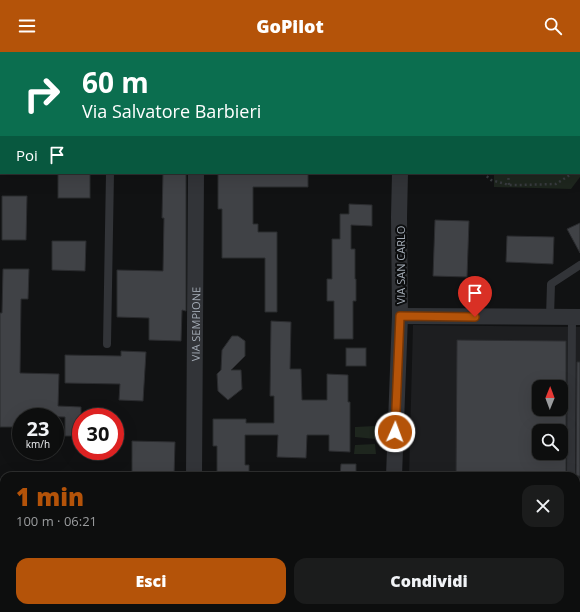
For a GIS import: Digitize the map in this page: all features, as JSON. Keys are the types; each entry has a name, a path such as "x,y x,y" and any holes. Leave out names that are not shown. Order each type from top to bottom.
{"street":[{"name":"VIA SEMPIONE","path":"194,472 196,174"},
{"name":"VIA SAN CARLO","path":"394,472 400,316 400,174"},
{"path":"400,316 576,317"}],"lane":[{"path":"107,344 110,174"},
{"path":"550,317 551,284 580,265"},
{"path":"571,472 576,317"}],"path":[{"path":"484,174 491,180 509,185 556,184 571,174"},
{"path":"508,174 509,185"}],"shaded area":[{"path":"494,174 580,174 580,177 571,189 494,187"},
{"path":"413,325 580,327 580,472 409,472"},
{"path":"375,426 375,439 355,437 355,427"},
{"path":"375,444 376,454 354,454 355,445"}],"building":[{"path":"58,174 90,174 90,198 58,198"},
{"path":"163,174 186,174 186,311 182,310 181,341 149,340 149,318 117,317 117,270 163,271 164,218 162,218"},
{"path":"218,174 308,174 308,187 253,187 253,224 258,224 258,232 277,232 277,312 265,312 265,258 222,258 222,209 218,209"},
{"path":"2,196 27,196 26,240 2,240"},
{"path":"349,204 372,205 372,226 351,225 351,249 355,249 356,279 356,301 353,301 353,339 334,339 334,301 327,301 327,279 332,279 332,239 340,239 340,214 349,214"},
{"path":"435,220 469,221 467,277 433,276"},
{"path":"580,223 580,253 567,229"},
{"path":"507,236 554,237 553,264 506,262"},
{"path":"52,241 86,241 85,271 52,270"},
{"path":"3,269 29,269 28,299 21,299 20,373 59,374 58,406 81,407 72,408 72,436 65,436 64,408 12,408 12,427 0,427 0,313 2,313"},
{"path":"271,321 291,322 290,369 301,369 302,400 327,400 327,374 348,375 348,402 350,402 350,452 329,451 329,435 307,435 306,458 277,457 278,435 245,435 245,465 249,465 249,472 217,472 217,446 213,446 213,419 246,419 246,423 274,423 274,396 270,396"},
{"path":"232,336 238,336 245,341 245,356 231,370 241,370 242,389 228,400 218,391 217,374 221,370 222,350"},
{"path":"457,340 566,341 566,380 532,380 532,416 566,416 566,424 532,424 532,460 566,460 566,472 456,472"},
{"path":"346,348 366,348 366,366 346,366"},
{"path":"121,351 146,352 143,401 119,400 120,384 65,383 65,355 121,356"},
{"path":"577,362 580,362 580,472 576,472"},
{"path":"132,441 175,442 174,472 132,472"},
{"path":"341,464 356,464 356,472 340,472"}],"route":[{"path":"395,432 400,316 475,317"}]}
